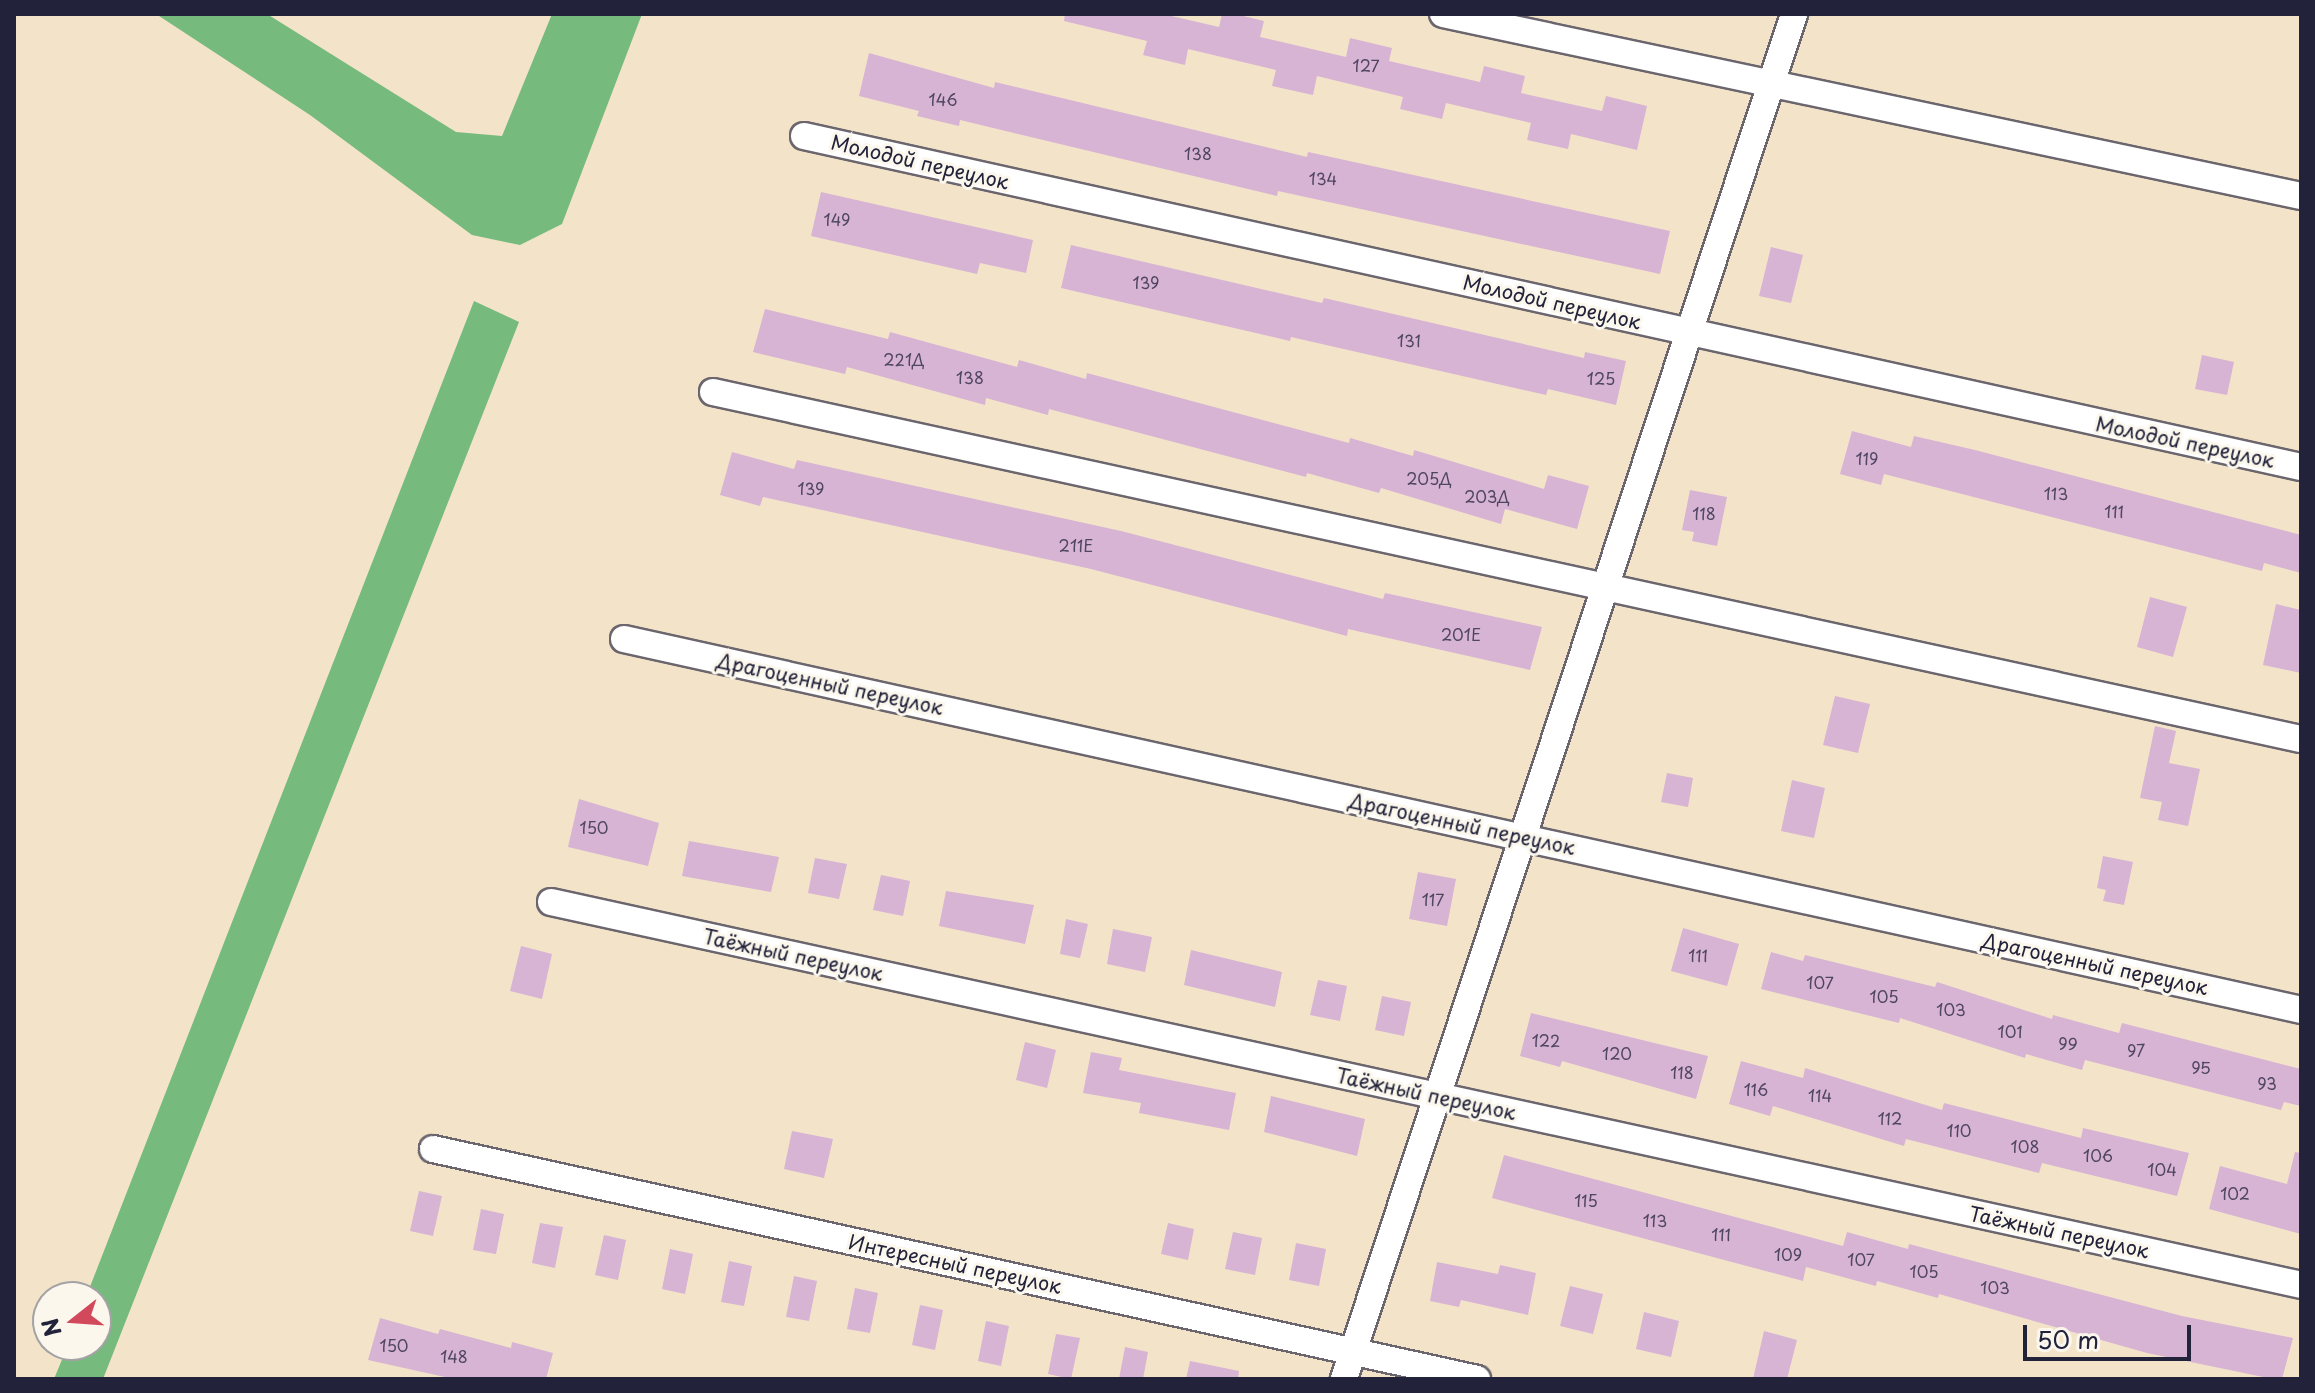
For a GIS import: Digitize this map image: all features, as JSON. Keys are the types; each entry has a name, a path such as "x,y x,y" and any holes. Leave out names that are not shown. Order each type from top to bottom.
{"street":[{"path":"1443,14 2301,196"},
{"path":"1344,1379 1441,1097 1794,14"},
{"name":"Молодой переулок","path":"804,136 2301,467"},
{"path":"713,392 2301,739"},
{"name":"Драгоценный переулок","path":"624,639 2301,1010"},
{"name":"Таёжный переулок","path":"551,902 2301,1285"},
{"name":"Интересный переулок","path":"433,1149 1477,1379"}],"green space":[{"path":"156,14 267,14 456,132 502,136 552,14 642,14 562,224 520,245 472,235 310,115"},
{"path":"474,301 519,322 112,1356 112,1281 92,1281"},
{"path":"61,1361 110,1361 103,1379 54,1379"}],"building":[{"path":"1065,14 1163,14 1219,27 1222,14 1235,14 1264,21 1260,37 1346,57 1350,38 1392,48 1389,61 1480,82 1484,66 1525,76 1521,93 1602,111 1606,96 1647,106 1637,150 1571,134 1568,149 1527,140 1531,123 1446,103 1442,119 1400,109 1403,97 1317,76 1313,95 1272,86 1276,70 1188,49 1185,65 1143,55 1147,41 1064,21"},
{"path":"869,53 994,88 995,82 1307,157 1308,152 1670,231 1660,274 1278,191 1277,196 960,120 959,126 917,116 919,111 859,96"},
{"path":"821,192 1033,240 1026,273 980,263 977,274 811,236"},
{"path":"1071,245 1322,303 1324,298 1584,358 1585,352 1626,361 1616,405 1548,389 1546,395 1291,337 1290,341 1061,288"},
{"path":"1771,247 1803,255 1791,303 1759,296"},
{"path":"765,309 888,339 890,332 1017,367 1019,360 1086,379 1087,373 1349,443 1350,438 1413,456 1414,450 1544,489 1548,475 1589,486 1577,529 1505,509 1501,524 1381,488 1379,493 1307,473 1306,477 1049,409 1048,415 986,398 985,405 847,367 845,374 753,352"},
{"path":"2202,355 2234,362 2227,395 2195,389"},
{"path":"1852,431 1911,447 1914,436 1975,450 2301,535 2301,573 2264,563 2262,571 1884,474 1881,485 1840,474"},
{"path":"732,452 794,469 797,460 1121,531 1383,599 1385,593 1542,627 1530,670 1348,629 1347,636 1091,569 763,497 760,506 720,495"},
{"path":"1690,490 1727,497 1717,546 1692,541 1694,532 1682,530"},
{"path":"2150,597 2187,607 2173,657 2137,647"},
{"path":"2276,604 2301,610 2301,673 2263,665"},
{"path":"1835,696 1870,704 1858,753 1823,745"},
{"path":"2155,726 2176,731 2169,763 2200,769 2188,826 2158,820 2162,802 2140,798"},
{"path":"1667,773 1693,778 1688,807 1661,802"},
{"path":"1792,780 1825,788 1814,838 1781,831"},
{"path":"579,799 659,823 648,866 568,847"},
{"path":"689,841 779,857 771,892 682,876"},
{"path":"2103,856 2133,862 2124,905 2103,901 2106,890 2097,888"},
{"path":"815,858 847,864 839,899 808,893"},
{"path":"1418,872 1456,879 1447,926 1409,919"},
{"path":"881,875 910,881 903,916 873,910"},
{"path":"946,891 1034,905 1025,944 939,926"},
{"path":"1066,919 1088,924 1080,958 1060,954"},
{"path":"1683,928 1739,944 1727,986 1671,971"},
{"path":"1113,929 1152,937 1145,972 1107,964"},
{"path":"521,946 552,954 542,999 510,991"},
{"path":"1191,950 1282,972 1275,1007 1184,985"},
{"path":"1771,952 1803,961 1805,955 1935,987 1937,982 2052,1019 2053,1015 2119,1033 2122,1023 2301,1069 2301,1106 2284,1102 2281,1110 2085,1060 2082,1070 2026,1054 2025,1058 1900,1018 1899,1023 1761,989"},
{"path":"1318,980 1347,986 1340,1021 1310,1015"},
{"path":"1382,996 1411,1002 1404,1036 1375,1030"},
{"path":"1531,1013 1708,1056 1696,1099 1562,1061 1560,1067 1520,1056"},
{"path":"1025,1042 1056,1050 1047,1088 1016,1080"},
{"path":"1091,1052 1122,1058 1119,1070 1236,1093 1229,1130 1139,1113 1141,1103 1083,1093"},
{"path":"1741,1061 1803,1078 1805,1068 1942,1110 1944,1103 2081,1138 2083,1128 2189,1153 2177,1196 2042,1163 2039,1173 1906,1139 1904,1146 1773,1106 1770,1116 1729,1104"},
{"path":"1271,1096 1365,1119 1357,1156 1264,1132"},
{"path":"792,1131 833,1139 824,1178 784,1169"},
{"path":"2295,1152 2301,1153 2301,1234 2209,1209 2220,1166 2287,1184"},
{"path":"1504,1155 1843,1246 1847,1232 1908,1249 1909,1244 2182,1316 2293,1338 2282,1379 2273,1379 2147,1353 1939,1294 1938,1298 1877,1281 1876,1286 1806,1267 1803,1281 1492,1198"},
{"path":"419,1191 442,1196 433,1236 410,1231"},
{"path":"481,1209 504,1214 496,1254 473,1250"},
{"path":"540,1223 563,1227 555,1268 532,1263"},
{"path":"1168,1223 1194,1229 1188,1260 1161,1254"},
{"path":"1233,1232 1262,1238 1255,1275 1225,1269"},
{"path":"604,1235 626,1240 618,1280 595,1275"},
{"path":"1296,1243 1326,1249 1319,1286 1289,1280"},
{"path":"670,1249 693,1254 685,1294 662,1289"},
{"path":"729,1261 752,1266 744,1306 721,1302"},
{"path":"1437,1262 1498,1274 1500,1265 1536,1273 1528,1315 1461,1300 1459,1307 1430,1301"},
{"path":"794,1276 817,1281 809,1321 786,1317"},
{"path":"1570,1286 1603,1294 1593,1334 1560,1326"},
{"path":"855,1288 878,1293 870,1333 847,1329"},
{"path":"920,1305 943,1310 935,1350 912,1345"},
{"path":"1644,1312 1679,1321 1671,1357 1636,1349"},
{"path":"380,1318 438,1334 440,1329 511,1348 512,1342 553,1353 546,1379 454,1379 368,1360"},
{"path":"986,1321 1009,1326 1001,1366 978,1361"},
{"path":"1764,1331 1797,1340 1787,1379 1753,1379"},
{"path":"1056,1334 1080,1338 1071,1379 1048,1374"},
{"path":"1125,1347 1148,1352 1143,1379 1119,1379"},
{"path":"1190,1361 1239,1371 1238,1379 1186,1379"}]}
